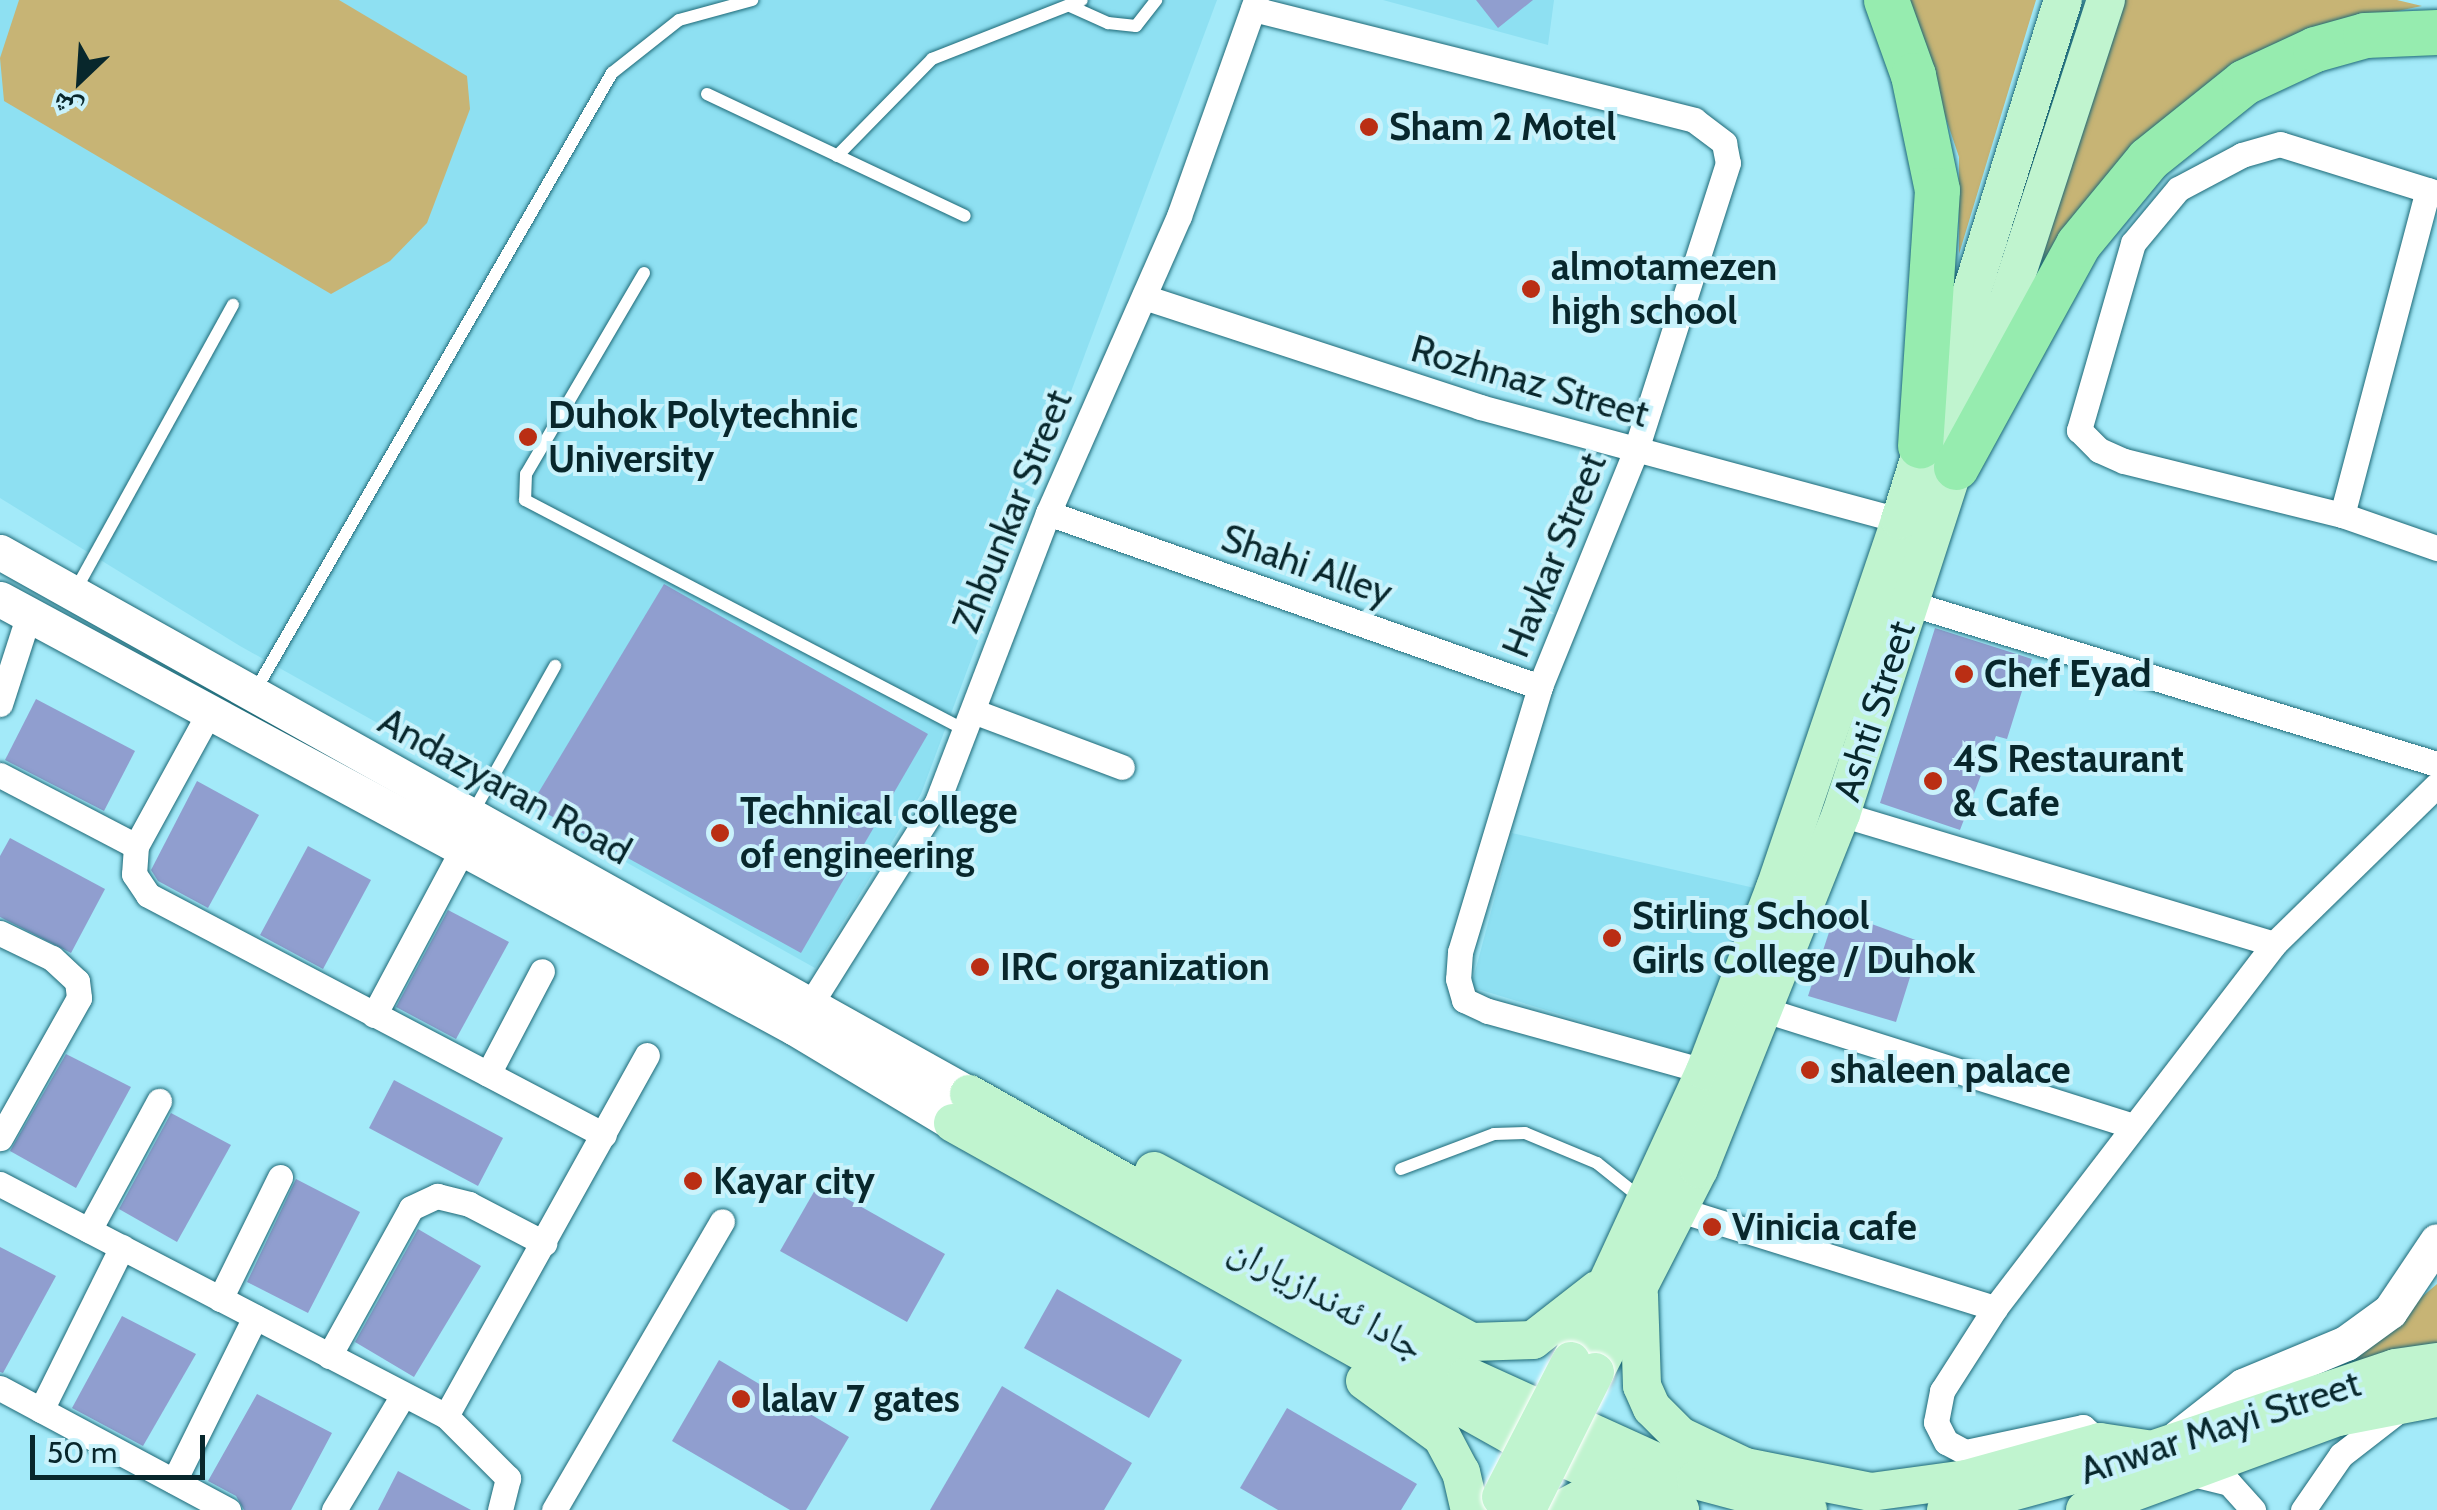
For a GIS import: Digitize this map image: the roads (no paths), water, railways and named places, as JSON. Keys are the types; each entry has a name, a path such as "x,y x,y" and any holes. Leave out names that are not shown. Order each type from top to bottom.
{"highway":[{"path":"1886,0 1913,75 1937,190 1938,456"},
{"path":"1938,456 2078,244 2148,159 2244,82 2315,50 2365,34 2437,32"}],"main road":[{"name":"Ashti Street","path":"1504,1507 1583,1366 1765,1010 1841,814 1909,603 1938,456 2060,8"},
{"name":"Ashti Street","path":"1664,1207 1706,1071 1900,520 1938,456 2101,14"},
{"name":"Andazyaran Road","path":"0,552 254,693 467,832"},
{"name":"Andazyaran Road","path":"15,606 210,710 467,832 961,1108"},
{"path":"961,1108 1066,1128 1472,1342 1533,1340 1626,1282 1642,1386 1652,1408 1680,1436 1745,1468 1821,1486 1916,1489 2100,1442 2170,1453 2243,1386 2346,1343 2390,1311 2437,1240"},
{"path":"961,1108 1032,1188 1115,1244 1407,1406 1504,1507"},
{"name":"جادا ئەندازیاران","path":"961,1108 1688,1495"},
{"name":"Anwar Mayi Street","path":"2097,1508 2170,1453 2395,1368 2437,1362"},
{"name":"Anwar Mayi Street","path":"1946,1510 2170,1453 2425,1399"},
{"path":"1688,1495 1808,1510"},
{"path":"1560,1510 1582,1498 1607,1496 1636,1510"}],"street":[{"name":"Zhbunkar Street","path":"803,1017 909,852 969,721 1048,513 1144,297 1254,5"},
{"name":"Havkar Street","path":"1254,5 1713,129 1728,162 1636,450 1540,687 1460,952 1464,1000 1706,1071"},
{"path":"2342,515 2432,191 2280,144 2242,155 2178,189 2133,244 2080,430 2100,450 2124,461 2342,515 2437,548"},
{"name":"Rozhnaz Street","path":"1144,297 1359,370 1636,450 1900,520"},
{"name":"Shahi Alley","path":"1048,513 1540,687"},
{"path":"1909,603 2437,764"},
{"path":"0,704 15,606"},
{"path":"210,710 136,846 134,874 148,895 604,1134"},
{"path":"969,721 1122,767"},
{"path":"0,774 136,846"},
{"path":"2100,1442 2083,1427 1966,1452 1946,1442 1936,1422 1942,1391 1995,1308 2274,944 2437,785"},
{"path":"1841,814 2274,944"},
{"path":"374,1014 467,832"},
{"path":"0,934 52,958 77,981 80,998 0,1138"},
{"path":"488,1074 542,970"},
{"path":"1765,1010 2132,1126"},
{"path":"446,1416 647,1055"},
{"path":"89,1230 159,1101"},
{"path":"220,1298 280,1176"},
{"path":"0,1184 446,1416 508,1478 500,1510"},
{"path":"329,1356 412,1208 437,1196 469,1204 544,1244"},
{"path":"1664,1207 1995,1308"},
{"path":"554,1510 722,1222"},
{"path":"41,1410 122,1247"},
{"path":"174,1481 255,1317"},
{"path":"0,1388 228,1510"},
{"path":"334,1510 403,1395"},
{"path":"2303,1510 2341,1455 2425,1399"},
{"path":"2170,1453 2229,1483 2253,1510"}],"lane":[{"path":"254,693 612,72 680,20 752,0"},
{"path":"837,156 932,59 1076,3 1108,24 1136,26 1156,0"},
{"path":"706,94 965,216"},
{"path":"644,273 526,474 525,500 969,721"},
{"path":"74,593 233,305"},
{"path":"467,832 554,666"},
{"path":"1401,1169 1494,1134 1524,1133 1597,1163 1664,1207"}],"place":[{"name":"Sham 2 Motel","path":"1369,127"},
{"name":"almotamezen high school","path":"1531,289"},
{"name":"Duhok Polytechnic University","path":"528,437"},
{"name":"Chef Eyad","path":"1964,674"},
{"name":"4S Restaurant & Cafe","path":"1933,781"},
{"name":"Technical college of engineering","path":"720,833"},
{"name":"Stirling School Girls College / Duhok","path":"1612,938"},
{"name":"IRC organization","path":"980,967"},
{"name":"shaleen palace","path":"1810,1070"},
{"name":"Kayar city","path":"693,1181"},
{"name":"Vinicia cafe","path":"1712,1227"},
{"name":"lalav 7 gates","path":"741,1399"}]}
